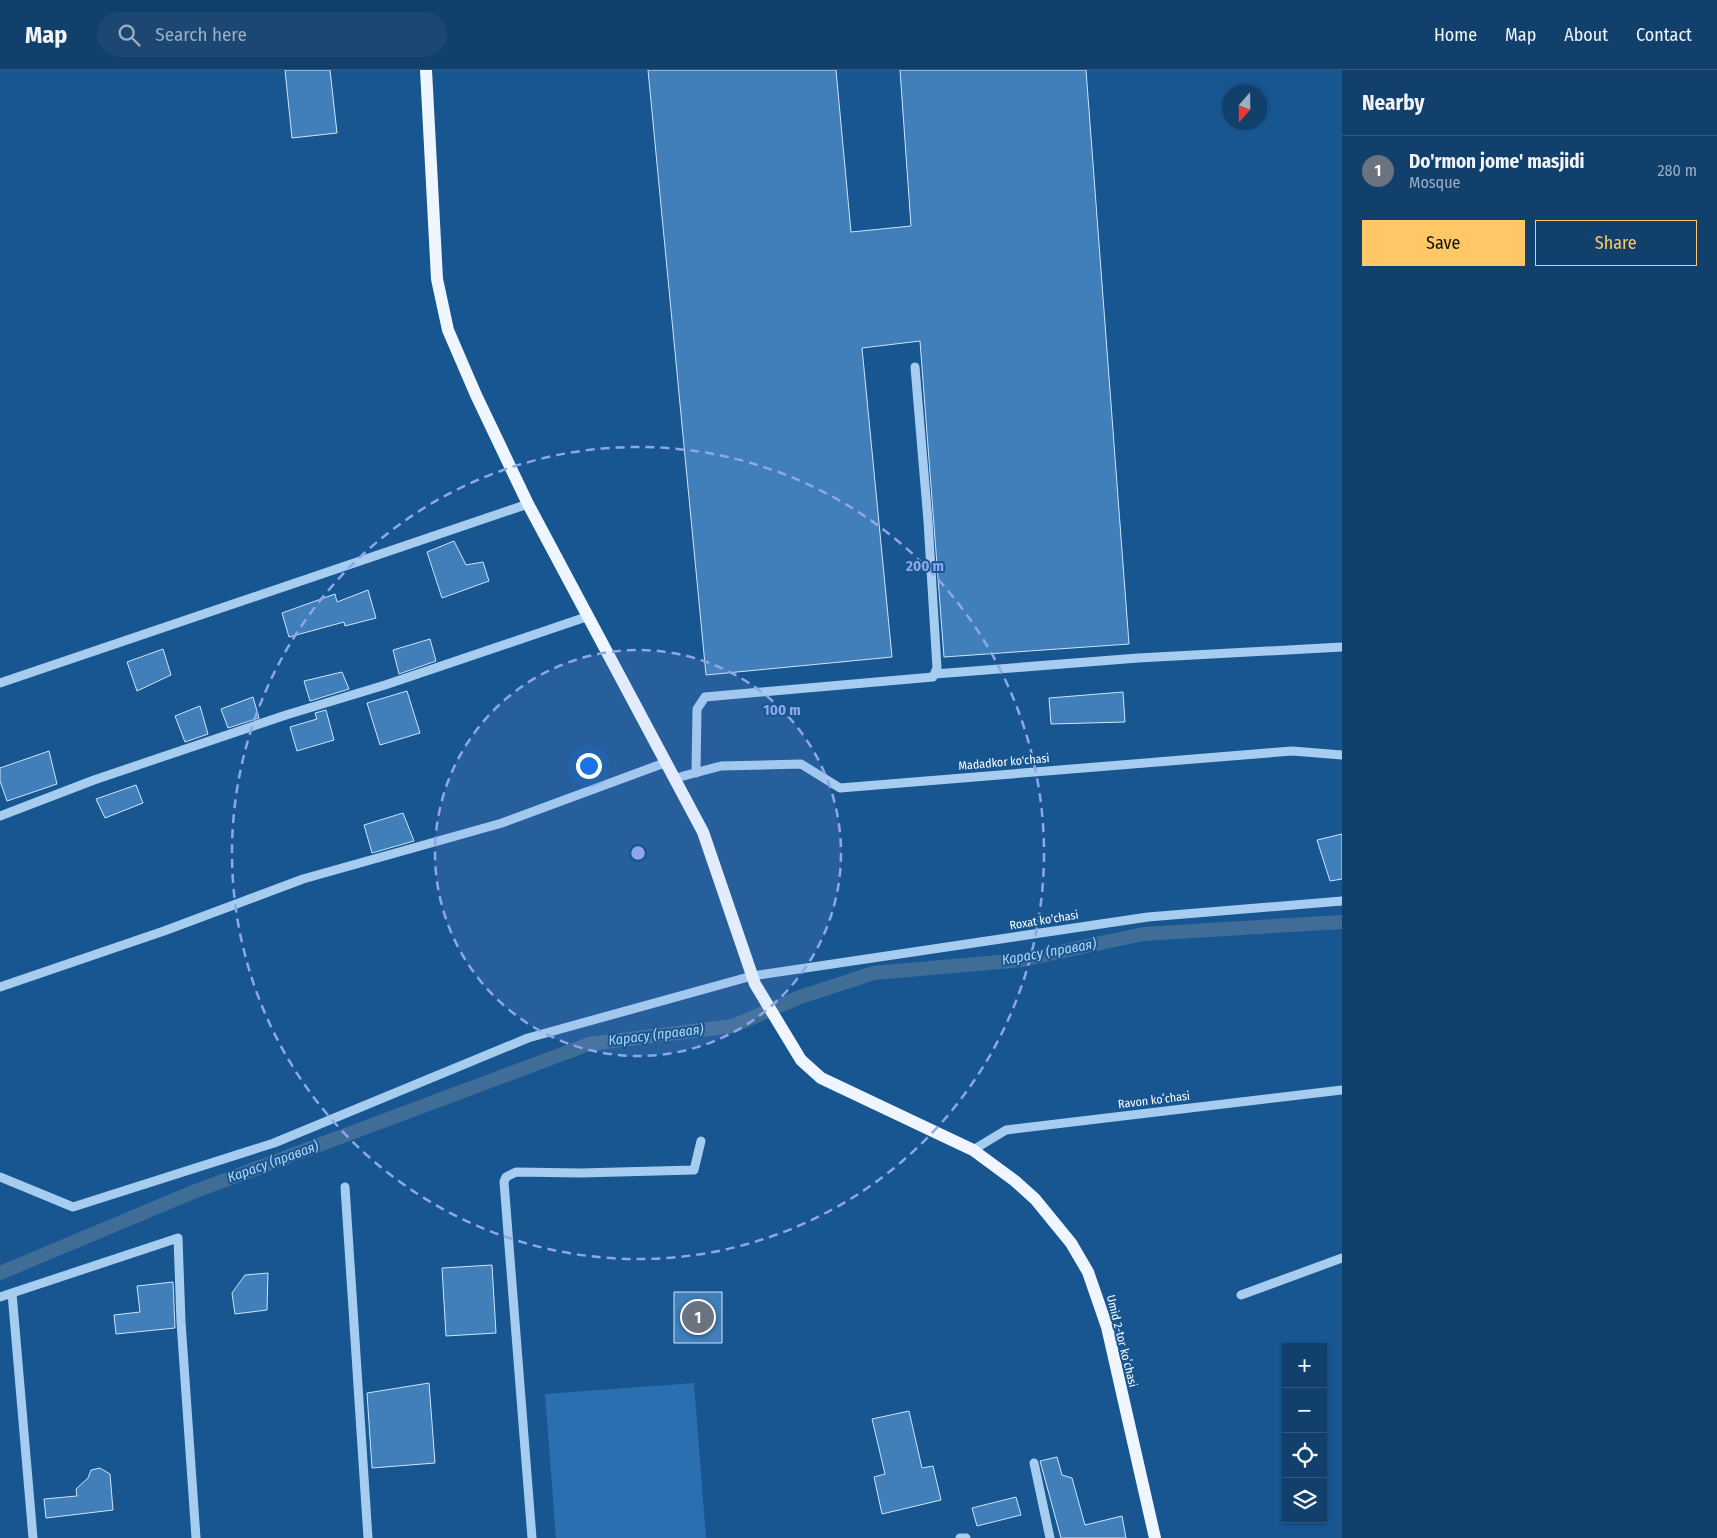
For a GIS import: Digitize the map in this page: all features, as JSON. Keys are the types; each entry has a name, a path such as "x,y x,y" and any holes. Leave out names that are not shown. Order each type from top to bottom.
{"main road":[{"name":"Umid 2-tor koʻchasi","path":"426,70 437,279 443,314 465,371 528,504 676,778 703,832 714,858 754,980 785,1036 801,1060 821,1078 973,1150 1015,1181 1051,1217 1071,1243 1088,1272 1107,1327 1155,1538"}],"street":[{"path":"915,367 928,521 938,668 936,674"},
{"path":"0,683 528,504"},
{"path":"0,816 94,780 276,718 385,685 589,616"},
{"path":"696,773 697,709 706,697 924,678 936,674 1138,658 1342,646"},
{"name":"Madadkor ko'chasi","path":"676,778 721,766 801,764 840,788 1292,751 1342,755"},
{"path":"0,987 164,931 303,879 502,823 667,762"},
{"name":"Roxat ko'chasi","path":"0,1177 73,1208 274,1143 528,1038 754,980 1148,917 1342,901"},
{"name":"Ravon koʻchasi","path":"973,1150 1006,1130 1342,1090"},
{"path":"532,1538 504,1182 506,1177 516,1172 581,1173 694,1170 700,1142"},
{"path":"345,1187 352,1325 368,1538"},
{"path":"0,1297 178,1238 180,1322 196,1538"},
{"path":"1241,1295 1342,1258"},
{"path":"12,1294 33,1538"},
{"path":"1034,1463 1050,1538"},
{"path":"960,1538 966,1538"}],"shaded area":[{"path":"694,1383 706,1538 556,1538 545,1394"}],"building":[{"path":"285,70 330,70 337,133 292,138"},
{"path":"648,70 836,70 851,232 911,226 900,70 1086,70 1129,644 944,657 920,341 862,348 892,657 706,675"},
{"path":"454,541 466,565 483,562 489,581 442,598 427,552"},
{"path":"368,590 376,618 345,626 344,622 289,637 282,613 335,594 337,602"},
{"path":"430,639 436,661 399,674 393,650"},
{"path":"163,649 171,675 137,691 127,662"},
{"path":"342,672 349,689 310,701 304,681"},
{"path":"407,691 420,733 380,745 367,703"},
{"path":"1123,692 1125,722 1051,724 1049,698"},
{"path":"253,697 259,718 228,728 221,709"},
{"path":"200,706 208,734 185,742 175,716"},
{"path":"326,710 334,740 297,751 290,727 317,719 315,713"},
{"path":"49,751 57,784 7,801 0,781 0,768"},
{"path":"136,785 143,803 105,818 96,799"},
{"path":"403,813 414,841 372,853 364,825"},
{"path":"1342,834 1342,879 1330,881 1317,840"},
{"path":"492,1265 496,1333 446,1336 442,1268"},
{"path":"268,1273 267,1310 235,1314 232,1293 245,1275"},
{"path":"173,1282 175,1328 116,1334 114,1315 140,1312 137,1286"},
{"path":"674,1292 722,1292 722,1343 674,1343"},
{"path":"429,1383 435,1463 372,1468 367,1393"},
{"path":"909,1411 922,1468 933,1466 941,1500 882,1514 874,1477 885,1474 872,1419"},
{"path":"1057,1457 1062,1475 1072,1478 1085,1525 1122,1516 1126,1538 1061,1538 1040,1461"},
{"path":"100,1468 110,1474 113,1510 46,1518 44,1499 77,1496 76,1489 88,1478 91,1470"},
{"path":"1016,1497 1021,1515 977,1526 972,1508"}],"waterway":[{"name":"Карасу (правая)","path":"0,1273 193,1192 589,1044 733,1026 800,997 874,973 1022,960 1143,934 1342,922"}],"place":[{"name":"Do'rmon jome' masjidi","path":"698,1317"}]}
